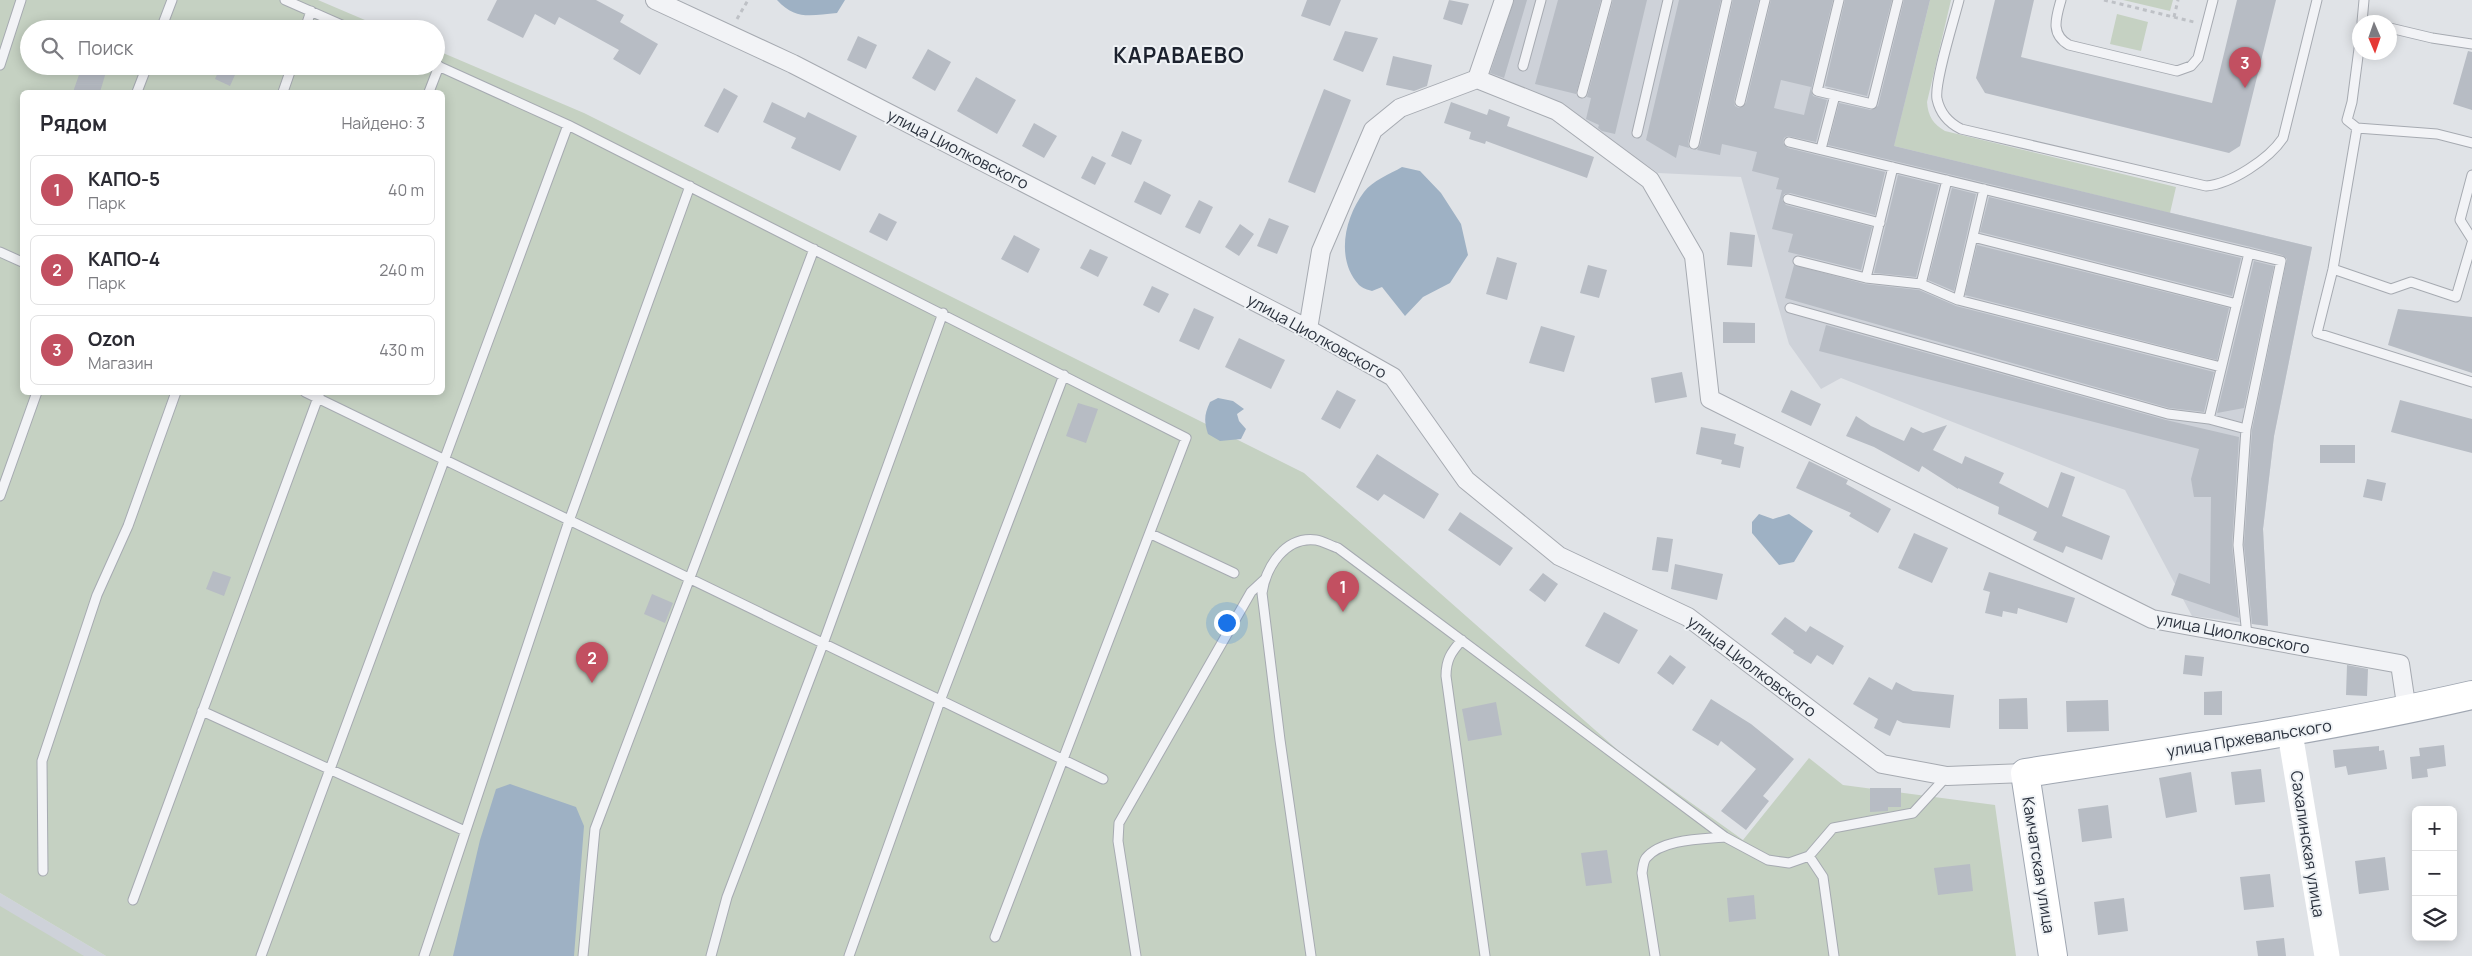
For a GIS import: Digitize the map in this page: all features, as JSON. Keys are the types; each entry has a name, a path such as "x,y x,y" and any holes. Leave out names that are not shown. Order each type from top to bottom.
{"main road":[{"name":"улица Пржевальского","path":"2025,773 2290,733 2407,711 2472,695"},
{"name":"Сахалинская улица","path":"2290,733 2326,956"},
{"name":"Камчатская улица","path":"2025,773 2053,956"}],"street":[{"name":"улица Циолковского","path":"655,0 793,64 1308,329 1393,378 1466,480 1559,556 1688,617 1882,764 1947,776 2025,773"},
{"path":"1308,329 1321,251 1373,130 1400,108 1477,79 1504,0"},
{"name":"улица Циолковского","path":"1477,79 1557,110 1650,180 1694,256 1710,399 2152,619 2400,664 2407,711"}],"lane":[{"path":"164,20 172,0"},
{"path":"284,0 330,20"},
{"path":"1523,66 1541,0"},
{"path":"1582,93 1607,0"},
{"path":"1637,133 1668,0"},
{"path":"1694,144 1727,0"},
{"path":"1740,102 1765,0"},
{"path":"1839,0 1817,90 1872,104 1898,0"},
{"path":"1959,0 1937,91 1940,108 1950,122 1961,129 2206,186 2231,180 2272,151 2283,138 2317,0"},
{"path":"2061,0 2055,23 2056,30 2062,40 2069,45 2177,71 2185,70 2195,63 2212,0"},
{"path":"2364,0 2364,15"},
{"path":"0,65 18,1"},
{"path":"308,20 311,12"},
{"path":"2397,30 2432,38 2472,44"},
{"path":"2358,60 2352,102 2347,120 2358,128 2437,134 2472,144"},
{"path":"445,69 568,125 943,313 1186,438 1151,534 995,937"},
{"path":"138,90 144,75"},
{"path":"284,90 289,75"},
{"path":"430,90 435,75"},
{"path":"1821,149 1834,95"},
{"path":"261,956 568,125"},
{"path":"2358,128 2333,269 2317,333 2472,382"},
{"path":"1789,142 2281,261 2246,429 2238,545 2247,636"},
{"path":"1866,278 1893,167"},
{"path":"2333,269 2391,289 2411,282 2456,297 2472,241 2460,220 2472,175"},
{"path":"1921,284 1947,180"},
{"path":"424,956 569,521 690,186"},
{"path":"1958,300 1984,189"},
{"path":"1788,199 1880,223"},
{"path":"1973,237 2237,304"},
{"path":"583,956 594,829 814,249"},
{"path":"0,252 20,261"},
{"path":"2209,419 2249,253"},
{"path":"1798,261 1866,278 1921,284 1958,300 2221,367"},
{"path":"1790,308 2168,414 2209,419 2246,429"},
{"path":"711,956 728,897 823,644 943,313"},
{"path":"849,956 940,701 1064,375"},
{"path":"0,496 36,395"},
{"path":"43,871 42,762 97,595 128,526 175,395"},
{"path":"133,900 319,395 443,460 1062,761 1103,779"},
{"path":"1151,534 1234,572"},
{"path":"1311,956 1262,593 1265,579 1272,564 1282,552 1296,542 1316,540 1338,548 1724,836 1768,860 1789,863 1809,856 1833,828 1913,813 1947,776"},
{"path":"1136,956 1118,840 1120,823 1251,592 1265,579"},
{"path":"1462,640 1452,651 1446,664 1446,676 1485,956"},
{"path":"202,711 466,831"},
{"path":"1655,956 1642,873 1644,859 1655,849 1682,841 1724,836"},
{"path":"1809,856 1822,877 1834,956"}],"path":[{"path":"2104,0 2206,25"},
{"path":"2174,17 2178,0"}],"shaded area":[{"path":"1508,0 1930,0 1895,146 2312,247 2274,436 2263,529 2268,626 2192,616 2125,490 1841,378 1821,389 1789,344 1741,177 1658,173 1558,104 1486,79"},
{"path":"0,893 106,956 0,956"}],"green space":[{"path":"0,0 318,0 365,20 20,20 20,75 445,75 445,54 584,113 1304,473 1620,752 1743,840 1809,758 1843,785 1995,805 2016,956 106,956 0,893"},
{"path":"1930,0 1951,0 1927,102 1930,115 1937,125 1945,131 2176,187 2170,213 1894,146"},
{"path":"2123,0 2173,0 2170,11"},
{"path":"2117,14 2148,22 2141,51 2110,44"},
{"path":"0,906 84,956 0,956"}],"water":[{"path":"777,0 845,0 837,13 805,15 791,11"},
{"path":"1402,167 1420,171 1441,193 1461,224 1468,255 1450,283 1423,297 1405,316 1382,287 1372,291 1359,285 1347,263 1345,251 1345,238 1357,202 1367,188 1376,181"},
{"path":"1218,398 1233,401 1244,409 1237,414 1239,421 1246,429 1241,439 1220,441 1208,434 1205,422 1206,414 1210,402"},
{"path":"1759,514 1773,519 1789,514 1813,531 1794,562 1779,565 1752,533 1752,522"},
{"path":"510,784 576,807 584,826 574,956 453,956 480,840 496,789"}],"building":[{"path":"497,0 596,0 624,15 620,22 658,44 640,75 613,59 619,50 559,17 555,25 535,14 523,38 487,20"},
{"path":"1307,0 1341,0 1330,26 1301,16"},
{"path":"1449,0 1469,4 1462,25 1443,19"},
{"path":"1514,0 1527,0 1504,78 1490,73"},
{"path":"1558,0 1601,0 1576,94 1535,84"},
{"path":"1613,0 1647,0 1615,134 1602,131 1598,128 1599,125 1586,119 1591,98 1587,97"},
{"path":"1679,0 1721,0 1688,143 1689,148 1679,145 1676,158 1646,140"},
{"path":"1733,0 1759,0 1734,101 1735,106 1739,108 1746,103 1771,0 1833,0 1811,90 1813,96 1827,100 1816,142 1788,136 1784,138 1783,143 1788,148 1885,172 1875,215 1790,193 1784,194 1782,200 1786,205 1872,227 1861,270 1788,252 1793,234 1772,229 1782,190 1776,189 1779,178 1752,171 1757,152 1722,144 1720,155 1697,150 1700,145","holes":["1781,80 1811,87 1804,115 1774,108"]},
{"path":"1845,0 1892,0 1867,96 1825,86"},
{"path":"1904,0 1930,0 1894,146 2312,247 2274,436 2263,529 2268,626 2252,624 2244,545 2252,430 2287,259 2282,255 2251,247 1828,145 1839,103 1871,110 1878,106"},
{"path":"1995,0 2034,0 2021,57 2212,103 2237,0 2276,0 2240,146 2229,153 1985,93 1976,78"},
{"path":"1345,31 1378,38 1363,72 1333,60"},
{"path":"858,36 877,45 866,69 847,60"},
{"path":"928,49 951,62 935,91 912,78"},
{"path":"2468,51 2472,52 2472,110 2453,104"},
{"path":"1393,56 1432,65 1427,86 1414,91 1386,85"},
{"path":"79,75 105,75 101,90 74,90"},
{"path":"217,75 235,75 230,86 215,79"},
{"path":"976,77 1016,100 997,134 957,111"},
{"path":"724,88 738,96 718,133 704,126"},
{"path":"1324,89 1351,100 1315,193 1288,182"},
{"path":"772,102 805,118 808,112 857,136 840,171 791,148 796,138 763,122"},
{"path":"1451,102 1487,115 1489,109 1510,117 1507,126 1594,157 1587,178 1486,141 1485,144 1469,139 1471,132 1444,123"},
{"path":"1034,123 1057,136 1044,158 1022,146"},
{"path":"1122,131 1142,140 1131,165 1111,156"},
{"path":"1092,156 1106,163 1095,185 1081,178"},
{"path":"1898,175 1939,185 1916,277 1874,273"},
{"path":"1144,181 1171,195 1161,215 1134,202"},
{"path":"1952,188 1976,194 1954,291 1928,280"},
{"path":"1989,197 2241,258 2232,296 1980,232"},
{"path":"1199,200 1213,207 1200,234 1185,227"},
{"path":"879,213 897,222 887,241 869,232"},
{"path":"1269,218 1289,226 1277,254 1257,246"},
{"path":"1240,224 1254,234 1239,256 1225,247"},
{"path":"1730,232 1755,235 1752,267 1727,265"},
{"path":"1014,235 1040,249 1028,273 1001,259"},
{"path":"1977,245 2229,308 2217,360 1965,295"},
{"path":"1090,249 1108,257 1098,277 1080,268"},
{"path":"1497,257 1517,263 1507,300 1486,294"},
{"path":"2254,261 2274,266 2244,408 2217,413"},
{"path":"1588,265 1607,270 1599,298 1580,293"},
{"path":"1794,265 1865,284 1919,290 1956,306 2214,372 2204,412 2169,408 1785,298"},
{"path":"1152,286 1169,294 1159,313 1143,305"},
{"path":"1194,308 1214,317 1199,350 1179,341"},
{"path":"2398,309 2472,317 2472,373 2388,345"},
{"path":"1723,322 1755,323 1755,343 1723,343"},
{"path":"1826,325 2166,420 2239,437 2232,545 2239,618 2171,595 2179,573 2210,584 2211,497 2194,497 2191,479 2199,449 1819,351"},
{"path":"1541,326 1575,336 1564,372 1529,363"},
{"path":"1239,338 1285,360 1271,389 1225,367"},
{"path":"1682,372 1687,397 1655,403 1651,378"},
{"path":"1337,390 1356,400 1340,429 1321,419"},
{"path":"1791,390 1821,404 1811,426 1781,412"},
{"path":"2400,400 2472,419 2472,453 2391,432"},
{"path":"1078,403 1098,409 1086,443 1066,436"},
{"path":"1856,416 1871,426 1904,441 1911,427 1923,433 1947,425 1933,450 1962,464 1965,456 2004,473 1999,483 2048,508 2061,472 2075,477 2062,516 2110,536 2102,560 2066,546 2063,553 2033,540 2037,532 1998,514 1999,507 1958,489 1922,466 1919,472 1874,447 1846,436"},
{"path":"1701,427 1736,434 1734,444 1744,447 1740,468 1721,464 1722,460 1696,454"},
{"path":"2320,445 2355,445 2355,463 2320,463"},
{"path":"1377,454 1439,494 1424,519 1384,494 1378,501 1356,487"},
{"path":"1809,461 1848,480 1846,484 1891,509 1878,533 1849,516 1851,513 1796,488"},
{"path":"2367,479 2386,483 2382,501 2363,497"},
{"path":"1460,512 1513,548 1500,566 1448,530"},
{"path":"1914,533 1948,548 1932,583 1898,568"},
{"path":"1657,537 1673,539 1668,572 1652,570"},
{"path":"1675,564 1723,574 1717,600 1671,589"},
{"path":"213,571 231,577 224,596 206,589"},
{"path":"1989,572 2075,598 2067,623 2018,608 2017,614 2003,611 2002,617 1985,613 1990,592 1983,590"},
{"path":"1543,573 1558,584 1545,602 1529,590"},
{"path":"652,594 673,603 665,623 644,614"},
{"path":"1604,612 1638,630 1619,664 1585,646"},
{"path":"1785,617 1806,632 1810,626 1844,646 1833,665 1817,655 1811,664 1793,653 1794,651 1771,634"},
{"path":"1670,655 1686,667 1673,685 1657,673"},
{"path":"2185,655 2204,657 2202,676 2183,674"},
{"path":"2347,665 2368,669 2367,696 2346,695"},
{"path":"1869,677 1892,690 1896,682 1913,691 1954,695 1950,728 1903,723 1897,720 1890,736 1874,728 1878,719 1853,704"},
{"path":"2222,691 2222,715 2204,715 2204,692"},
{"path":"2027,698 2028,729 1999,729 1999,699"},
{"path":"1711,699 1751,724 1794,759 1763,796 1769,801 1746,830 1721,811 1756,769 1721,741 1718,746 1692,730"},
{"path":"2108,700 2109,731 2067,732 2066,701"},
{"path":"1496,702 1502,735 1468,741 1462,709"},
{"path":"2444,745 2446,766 2427,769 2428,777 2412,779 2410,757 2420,756 2419,748"},
{"path":"2379,746 2379,751 2384,750 2387,769 2348,775 2346,766 2335,768 2333,750"},
{"path":"2261,769 2265,802 2235,805 2231,772"},
{"path":"2191,772 2197,812 2166,818 2159,778"},
{"path":"1870,788 1901,788 1901,807 1888,807 1888,811 1870,812"},
{"path":"2108,805 2112,838 2082,842 2078,809"},
{"path":"1607,850 1612,883 1586,886 1581,853"},
{"path":"2385,857 2389,890 2359,894 2355,861"},
{"path":"1970,864 1973,891 1938,895 1934,868"},
{"path":"2270,874 2274,907 2244,910 2240,877"},
{"path":"1754,895 1756,919 1729,922 1727,898"},
{"path":"2124,898 2128,931 2098,935 2094,902"},
{"path":"2284,938 2286,956 2258,956 2256,941"}],"place":[{"name":"Ozon","path":"2245,88"},
{"name":"КАПО-5","path":"1343,612"},
{"name":"КАПО-4","path":"592,683"}],"district":[{"name":"КАРАВАЕВО","path":"1179,55"}]}
